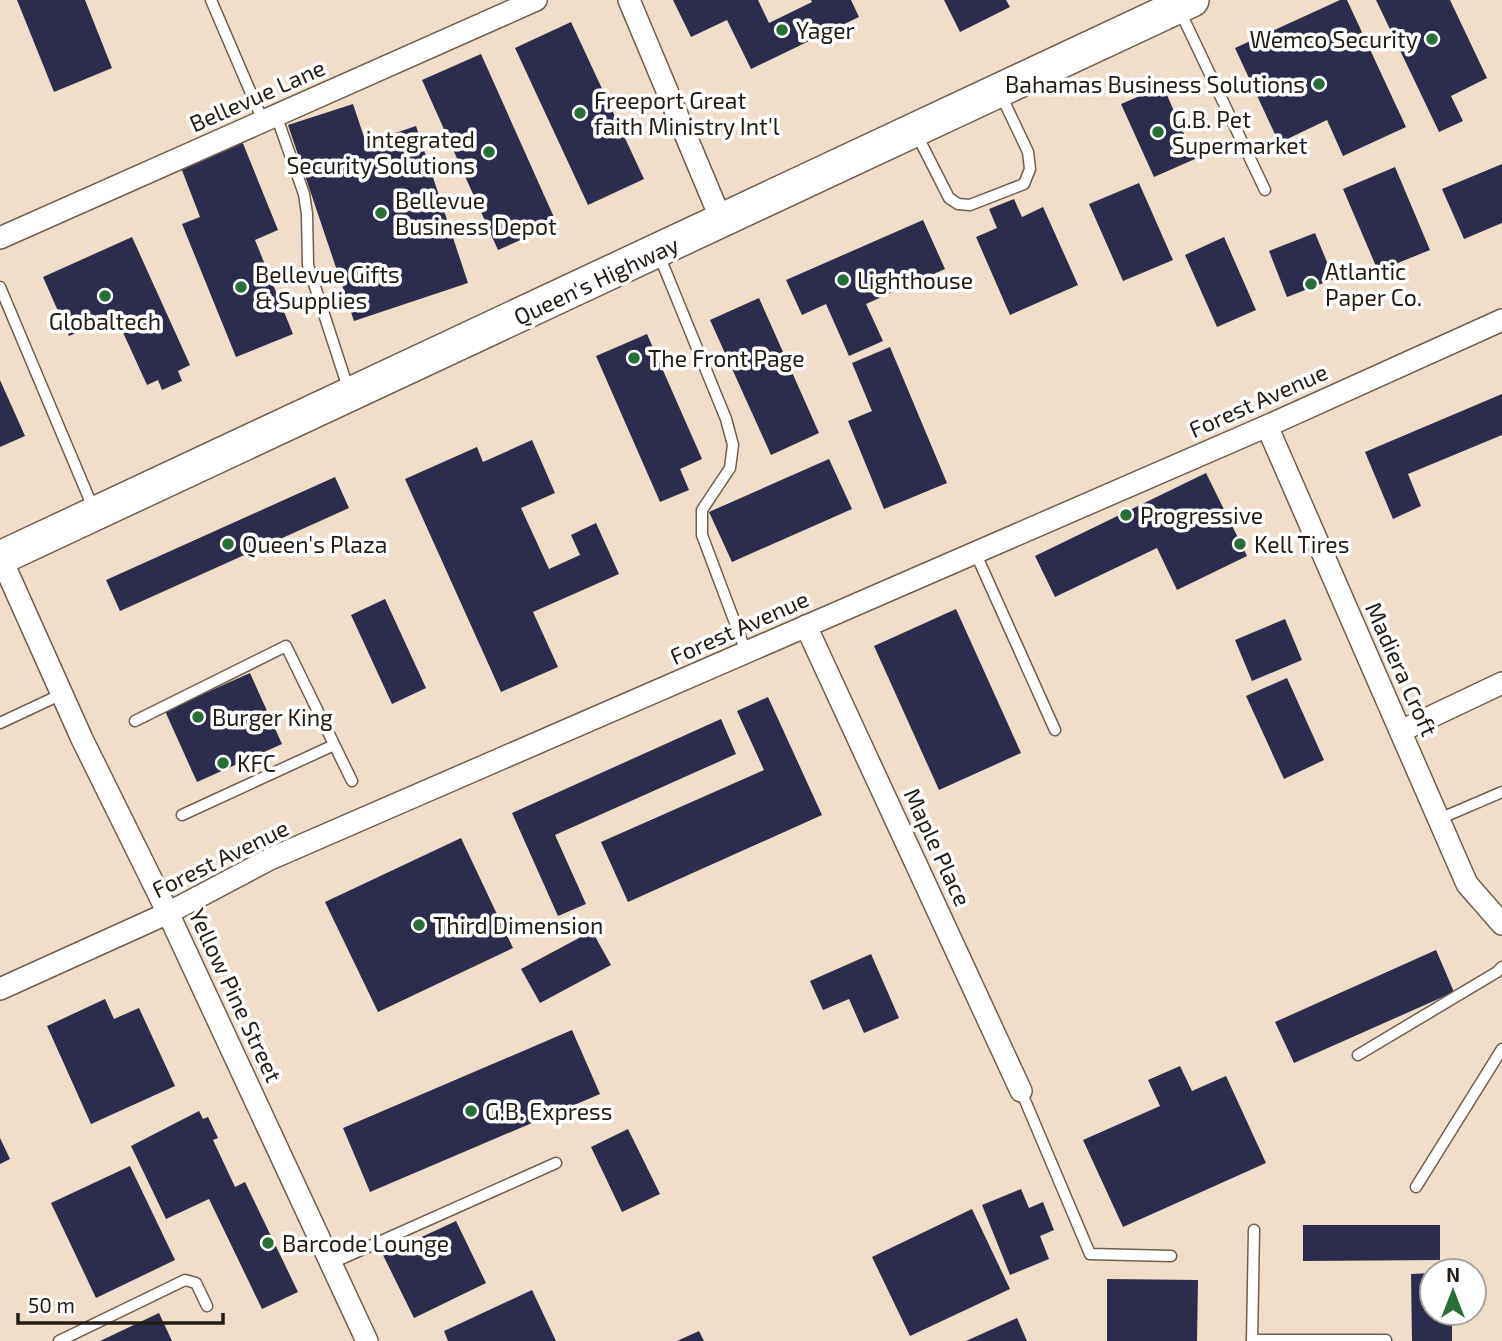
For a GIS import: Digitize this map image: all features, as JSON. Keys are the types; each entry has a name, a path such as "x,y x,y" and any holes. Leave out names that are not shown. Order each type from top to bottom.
{"main road":[{"name":"Queen's Highway","path":"1,558 1185,3"}],"street":[{"name":"Bellevue Lane","path":"0,238 536,0"},
{"path":"629,0 722,222"},
{"name":"Forest Avenue","path":"0,989 169,913 270,859 1267,426 1502,320"},
{"name":"Madiera Croft","path":"1267,426 1467,884 1502,925"},
{"name":"Yellow Pine Street","path":"1,558 62,694 169,913 367,1341"},
{"name":"Maple Place","path":"806,626 1021,1091"},
{"path":"1401,731 1502,682"}],"lane":[{"path":"211,0 270,118 304,194 308,265 350,393"},
{"path":"1185,3 1265,190"},
{"path":"915,130 948,198 958,204 970,205 1024,184 1030,169 1028,152 999,91"},
{"path":"657,251 726,419 733,445 730,468 702,510 702,536 746,652"},
{"path":"0,286 95,513"},
{"path":"975,552 1055,730"},
{"path":"135,721 286,646 352,781"},
{"path":"0,723 62,694"},
{"path":"182,816 334,745"},
{"path":"1439,819 1502,792"},
{"path":"1358,1055 1502,967"},
{"path":"1416,1187 1502,1049"},
{"path":"1021,1091 1090,1254 1171,1256"},
{"path":"332,1263 556,1163"},
{"path":"1254,1230 1252,1340 1386,1340"},
{"path":"59,1341 185,1280 196,1283 207,1306"}],"building":[{"path":"17,0 85,0 112,68 54,92"},
{"name":"Yager","path":"673,0 758,0 769,23 812,2 811,0 851,0 859,17 751,69 727,20 691,37"},
{"path":"944,0 1006,0 1010,7 960,32"},
{"name":"Bahamas Business Solutions","path":"1340,0 1347,0 1406,127 1343,156 1327,120 1279,143 1235,48"},
{"name":"Wemco Security","path":"1376,0 1450,0 1487,78 1451,96 1463,121 1439,132"},
{"name":"Freeport Great faith Ministry Int'l","path":"571,22 644,179 588,205 515,48"},
{"name":"integrated Security Solutions","path":"481,54 557,224 498,250 422,80"},
{"name":"G.B. Pet Supermarket","path":"1163,86 1195,159 1154,177 1121,104"},
{"name":"Bellevue Business Depot","path":"353,104 366,143 416,126 468,283 354,321 288,125"},
{"name":"Bellevue Gifts & Supplies","path":"242,141 278,230 255,240 293,334 236,357 182,224 200,217 180,165"},
{"path":"1502,164 1502,223 1464,239 1442,189"},
{"path":"1395,167 1430,250 1378,271 1343,189"},
{"path":"1139,183 1173,260 1123,281 1089,204"},
{"path":"1014,199 1022,217 1043,207 1078,285 1010,315 976,237 997,228 989,209"},
{"path":"923,220 945,269 866,304 883,341 849,356 826,304 802,315 786,280"},
{"path":"1315,233 1334,279 1287,297 1269,251"},
{"name":"Globaltech","path":"132,237 190,365 178,371 182,381 162,390 158,380 147,385 115,315 69,336 43,277"},
{"path":"1224,237 1256,310 1217,327 1185,255"},
{"path":"759,298 819,433 771,455 710,320"},
{"path":"647,334 702,459 680,469 689,490 660,502 596,356"},
{"path":"890,347 947,483 884,509 848,421 872,411 852,363"},
{"path":"0,380 25,436 0,447"},
{"path":"1502,394 1502,435 1408,474 1421,506 1393,519 1365,452"},
{"path":"532,440 555,493 521,508 549,569 580,555 571,535 596,523 619,574 533,612 558,667 501,692 405,479 477,447 483,462"},
{"path":"829,459 852,509 732,562 709,512"},
{"path":"1206,473 1247,556 1177,590 1157,548 1055,597 1035,556"},
{"name":"Queen's Plaza","path":"335,477 349,508 120,611 106,580"},
{"path":"385,599 426,688 392,704 351,615"},
{"path":"956,609 1021,753 939,790 874,646"},
{"path":"1285,619 1302,660 1252,681 1235,640"},
{"path":"250,673 282,744 197,782 165,711"},
{"path":"1287,678 1324,760 1284,779 1246,696"},
{"path":"768,697 822,815 628,902 601,842 764,770 737,711"},
{"path":"721,719 736,754 555,835 586,904 558,916 512,813"},
{"name":"Third Dimension","path":"461,838 513,948 378,1012 325,902"},
{"path":"592,931 611,965 540,1003 521,969"},
{"path":"1436,950 1454,992 1294,1063 1275,1022"},
{"path":"871,954 899,1018 864,1033 849,999 823,1010 810,981"},
{"path":"105,999 114,1019 139,1008 175,1086 91,1124 47,1026"},
{"name":"G.B. Express","path":"572,1030 600,1094 370,1192 343,1128"},
{"path":"1180,1066 1192,1091 1226,1076 1266,1163 1123,1227 1083,1140 1160,1106 1148,1080"},
{"path":"199,1111 203,1119 208,1117 218,1138 213,1140 235,1187 245,1182 298,1292 262,1309 209,1199 166,1219 131,1146"},
{"path":"628,1129 660,1194 622,1212 591,1147"},
{"path":"0,1138 10,1159 0,1164"},
{"path":"130,1166 175,1260 96,1298 51,1203"},
{"path":"1021,1189 1029,1208 1043,1202 1054,1230 1040,1236 1049,1259 1010,1275 982,1205"},
{"path":"972,1209 1010,1289 910,1336 872,1257"},
{"path":"456,1221 486,1283 414,1318 383,1255"},
{"path":"1303,1225 1440,1225 1440,1257 1418,1257 1418,1260 1303,1261"},
{"path":"1411,1274 1418,1274 1418,1327 1452,1327 1452,1341 1412,1341"},
{"path":"1107,1279 1198,1280 1197,1341 1107,1341"},
{"path":"532,1290 556,1341 448,1341 444,1331"},
{"path":"159,1313 172,1341 100,1341"},
{"path":"1017,1318 1027,1341 966,1341"},
{"path":"699,1331 704,1341 677,1341"}],"place":[{"name":"Yager","path":"782,30"},
{"name":"Wemco Security","path":"1432,39"},
{"name":"Bahamas Business Solutions","path":"1319,84"},
{"name":"Freeport Great faith Ministry Int'l","path":"580,113"},
{"name":"G.B. Pet Supermarket","path":"1158,132"},
{"name":"integrated Security Solutions","path":"489,152"},
{"name":"Bellevue Business Depot","path":"381,213"},
{"name":"Lighthouse","path":"843,280"},
{"name":"Atlantic Paper Co.","path":"1311,284"},
{"name":"Bellevue Gifts & Supplies","path":"241,287"},
{"name":"Globaltech","path":"105,296"},
{"name":"The Front Page","path":"634,358"},
{"name":"Progressive","path":"1126,515"},
{"name":"Queen's Plaza","path":"228,544"},
{"name":"Kell Tires","path":"1240,544"},
{"name":"Burger King","path":"198,717"},
{"name":"KFC","path":"223,763"},
{"name":"Third Dimension","path":"419,925"},
{"name":"G.B. Express","path":"471,1111"},
{"name":"Barcode Lounge","path":"268,1243"}]}
